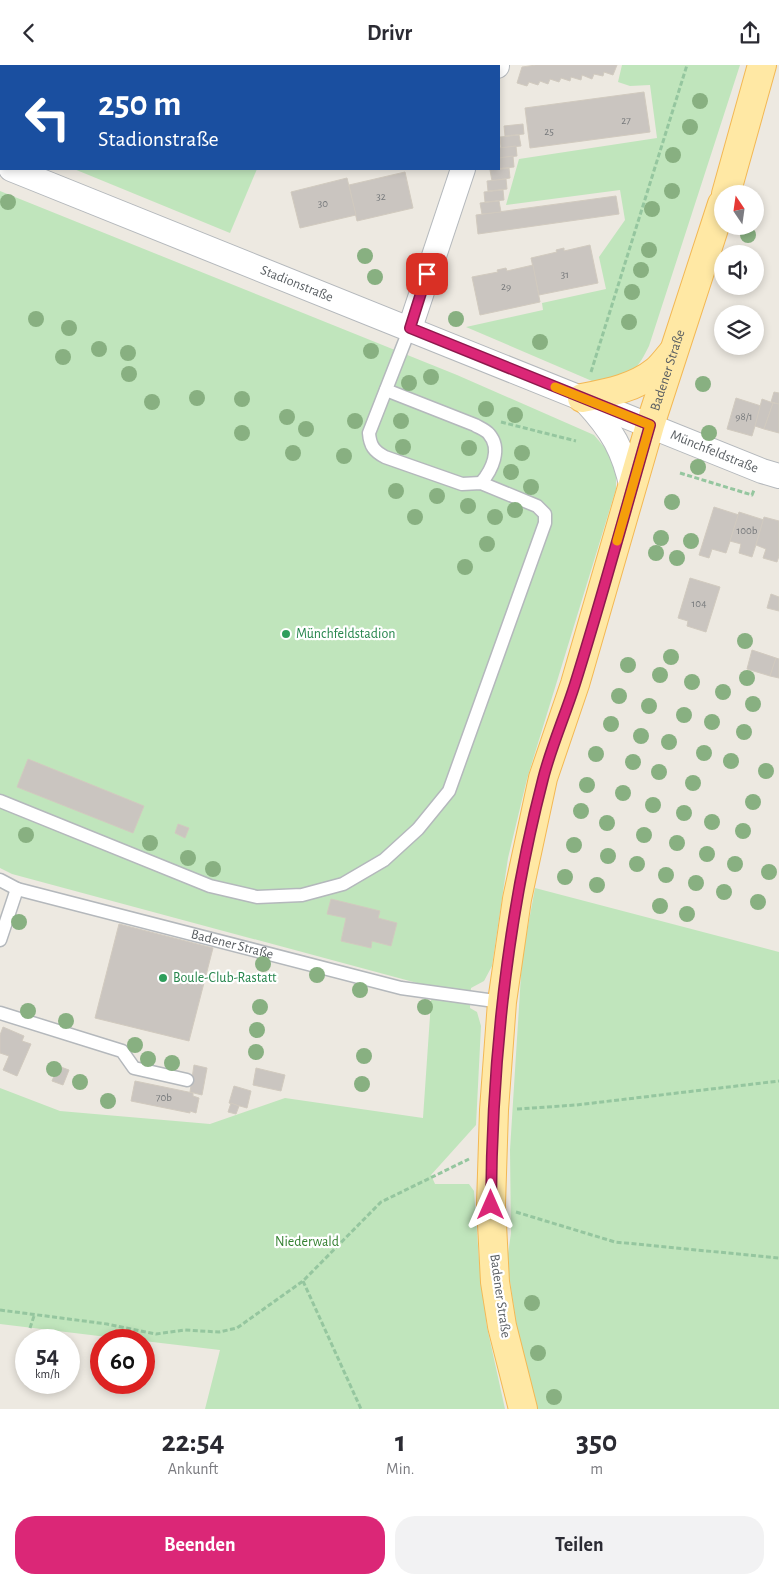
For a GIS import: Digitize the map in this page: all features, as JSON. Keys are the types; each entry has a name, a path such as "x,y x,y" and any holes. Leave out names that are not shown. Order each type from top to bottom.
{"main road":[{"path":"729,185 762,65"},
{"name":"Badener Straße","path":"523,1409 502,1326 495,1282 491,1205 491,1157 502,1002 517,899 543,778 575,684 650,425 714,229"},
{"path":"582,398 611,393 637,383 658,370 676,347"}],"street":[{"name":"Stadionstraße","path":"14,170 650,425"},
{"path":"410,328 463,170"},
{"name":"Stadionstraße","path":"582,398 604,422 618,445 628,467 632,489"},
{"name":"Münchfeldstraße","path":"650,425 770,473"}],"lane":[{"path":"0,801 210,886 257,897 302,895 343,884 384,859 418,829 449,791 546,523 545,514 537,505 481,483 462,484 385,457 374,451 370,443 369,433 410,328"},
{"path":"386,390 475,425 489,433 495,444 496,454 488,474 481,483"},
{"name":"Badener Straße","path":"0,880 17,889 401,988 502,1002"},
{"path":"0,940 17,889"},
{"path":"0,1013 122,1051 134,1069 187,1081"}],"path":[{"path":"582,398 686,65"},
{"path":"680,473 752,495 770,473"},
{"path":"494,1110 576,1105 779,1081"},
{"path":"0,1310 107,1324 156,1334 186,1330 219,1332 237,1328 303,1281 380,1202 471,1158 491,1157"},
{"path":"491,1205 615,1242 779,1258"},
{"path":"303,1281 361,1409"},
{"path":"30,1328 34,1315"}],"green space":[{"path":"622,65 740,65 649,346 635,369 630,373 599,384 466,327 543,310 542,303 606,289 599,257 625,220 620,190 506,205 519,159 657,138 650,85 630,86 618,82"},
{"path":"76,170 257,170 230,233"},
{"name":"Münchfeldstadion","path":"0,191 457,375 594,435 616,466 616,489 527,779 508,858 492,966 484,981 471,988 470,1008 477,1012 481,1026 476,1125 431,1175 435,1184 469,1184 474,1191 479,1260 487,1327 505,1409 205,1409 220,1350 155,1342 155,1329 90,1329 90,1335 80,1334 80,1329 41,1329 0,1324 0,1088 60,1111 210,1124 285,1098 423,1118 432,987 12,874 0,868"},
{"path":"535,888 779,952 779,1409 536,1409 517,1330 507,1261 511,1233 510,1150 522,959"}],"building":[{"path":"536,65 617,65 613,75 604,72 603,76 594,74 592,79 582,75 581,80 571,77 570,81 561,78 559,82 550,79 548,84 540,81 538,85 529,82 527,86 517,83 522,67"},
{"path":"644,92 650,132 530,148 525,108"},
{"path":"523,124 524,134 505,136 504,126"},
{"path":"519,135 521,146 501,148 500,137"},
{"path":"516,146 517,156 500,158 500,148"},
{"path":"513,156 514,167 500,169 500,158"},
{"path":"509,168 510,178 492,181 490,170"},
{"path":"405,172 413,208 357,221 349,185"},
{"path":"347,178 356,215 300,228 291,192"},
{"path":"506,179 507,189 488,191 487,181"},
{"path":"503,190 504,200 485,202 484,192"},
{"path":"616,196 619,214 478,234 476,215"},
{"path":"499,201 501,212 482,214 480,203"},
{"path":"590,245 598,283 539,295 531,258 557,252 556,250 564,248 564,251"},
{"path":"533,265 540,302 480,315 472,277 498,272 497,270 506,268 507,271"},
{"path":"774,392 779,393 779,404 771,402"},
{"path":"736,398 761,406 752,436 727,429"},
{"path":"762,399 773,403 764,429 755,426"},
{"path":"773,403 779,404 779,433 764,429"},
{"path":"714,507 739,515 726,553 712,549 709,558 699,555"},
{"path":"739,512 764,520 752,557 739,553 741,544 730,541"},
{"path":"764,517 779,521 779,556 777,562 763,558 766,549 756,545"},
{"path":"690,578 720,587 706,632 687,626 688,621 678,618"},
{"path":"771,594 779,597 779,611 767,608"},
{"path":"752,650 776,658 770,676 747,669"},
{"path":"776,658 779,659 779,678 770,676"},
{"path":"28,759 144,806 133,833 17,787"},
{"path":"178,824 189,828 185,838 175,833"},
{"path":"331,899 380,911 378,918 397,923 391,946 372,941 371,948 341,941 346,918 327,914"},
{"path":"119,924 213,948 189,1041 95,1018"},
{"path":"3,1027 24,1036 22,1041 31,1044 17,1076 3,1070 9,1056 0,1053 0,1035"},
{"path":"194,1065 207,1068 202,1095 190,1092"},
{"path":"58,1066 69,1070 63,1085 52,1081"},
{"path":"256,1068 285,1075 281,1091 253,1085"},
{"path":"135,1081 193,1093 193,1096 199,1098 196,1113 131,1101"},
{"path":"234,1086 251,1091 247,1108 229,1103"},
{"path":"231,1103 239,1106 236,1114 228,1112"}],"slow traffic":[{"path":"555,387 650,425 617,541"}],"place":[{"name":"Münchfeldstadion","path":"286,634"},
{"name":"Boule-Club-Rastatt","path":"163,978"}],"route":[{"path":"427,274 410,328 650,425 575,684 543,778 517,899 502,1002 491,1157 491,1205"}],"park label":[{"name":"Niederwald","path":"307,1242"}]}
